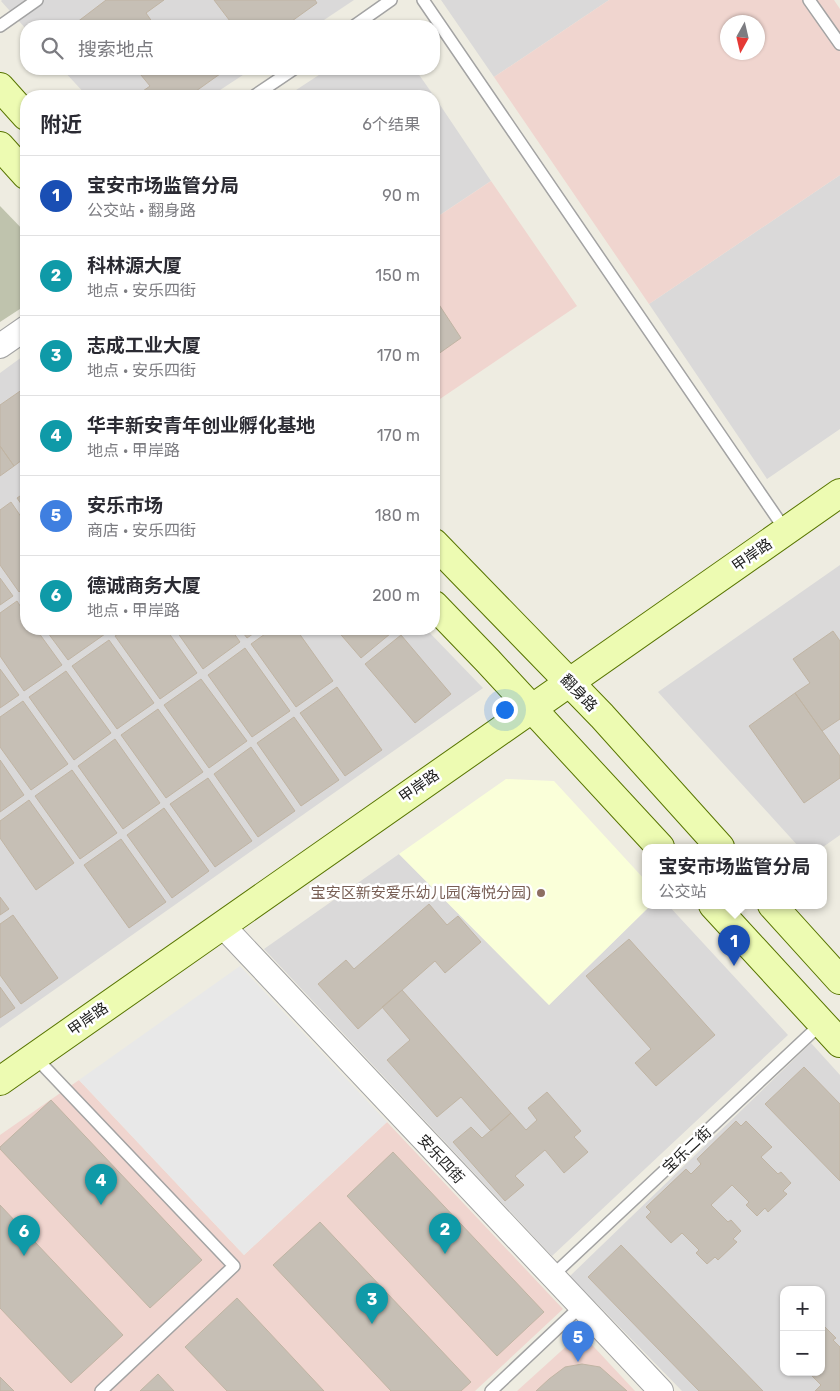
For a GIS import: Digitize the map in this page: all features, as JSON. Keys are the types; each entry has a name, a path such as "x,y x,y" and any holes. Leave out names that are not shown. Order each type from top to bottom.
{"main road":[{"path":"0,87 20,109"},
{"path":"0,146 20,168"},
{"name":"甲岸路","path":"0,1082 840,492"},
{"name":"翻身路","path":"440,549 602,716 717,844"},
{"path":"440,611 657,844"},
{"path":"717,909 831,1033"},
{"path":"776,909 840,980"}],"street":[{"path":"0,346 20,332"},
{"name":"安乐四街","path":"222,925 661,1391"}],"lane":[{"path":"0,26 37,0"},
{"path":"363,20 391,0"},
{"path":"424,0 438,20"},
{"path":"809,0 840,44"},
{"path":"440,23 786,531"},
{"path":"263,90 285,75"},
{"name":"宝乐二街","path":"552,1276 831,1033"},
{"path":"35,1057 234,1266 101,1391"},
{"path":"491,1391 580,1306"}],"shaded area":[{"path":"354,0 324,20 20,20 20,22 1,1"},
{"path":"441,0 609,0 494,77"},
{"path":"609,0 834,0 840,9 840,175 649,304 494,77"},
{"path":"68,75 243,75 220,90 81,90"},
{"path":"319,75 419,75 430,90 296,90"},
{"path":"440,105 491,181 440,215"},
{"path":"840,175 840,429 767,479 649,304"},
{"path":"491,181 577,306 440,399 440,215"},
{"path":"0,206 20,227 20,309 0,322"},
{"path":"20,358 20,635 432,635 483,688 0,1028 0,373"},
{"path":"840,565 840,835 827,844 796,844 658,692"},
{"name":"宝安区新安爱乐幼儿园(海悦分园)","path":"506,779 554,781 642,877 642,909 647,909 549,1005 399,854"},
{"path":"399,854 549,1005 647,909 672,909 788,1035 552,1256 264,949"},
{"path":"240,966 387,1122 244,1255 79,1080"},
{"path":"811,1043 840,1075 840,1391 682,1391 570,1276"},
{"path":"79,1080 244,1255 387,1122 563,1309 475,1391 0,1391 0,1135"},
{"path":"581,1333 635,1391 517,1391"}],"building":[{"path":"106,0 164,0 146,13 151,20 80,20"},
{"path":"214,0 315,0 317,3 293,20 229,20"},
{"path":"141,75 219,75 197,90 144,90 150,86"},
{"path":"440,306 461,338 440,353"},
{"path":"20,391 20,462 14,466 0,446 0,405"},
{"path":"0,446 14,466 0,476"},
{"path":"11,502 20,515 19,592 0,565 0,510"},
{"path":"0,578 13,596 0,605"},
{"path":"17,601 20,606 20,635 40,635 62,665 24,691 0,656 0,613"},
{"path":"833,631 840,641 840,719 822,731 795,693 810,683 793,659"},
{"path":"49,635 104,635 68,660"},
{"path":"170,635 197,673 160,699 115,636"},
{"path":"179,635 235,635 240,642 203,669"},
{"path":"264,635 300,635 333,681 296,707 251,644"},
{"path":"341,635 389,635 361,658"},
{"path":"401,635 451,694 415,723 365,664"},
{"path":"109,640 154,703 117,729 72,666"},
{"path":"245,648 290,711 252,737 208,675"},
{"path":"0,669 19,695 0,708"},
{"path":"66,671 111,733 74,760 29,697"},
{"path":"201,679 247,741 209,768 164,705"},
{"path":"337,687 382,750 345,776 300,713"},
{"path":"795,693 840,756 840,778 804,803 749,726"},
{"path":"23,701 68,764 31,790 0,747 0,717"},
{"path":"158,709 203,772 166,798 121,735"},
{"path":"294,717 339,780 301,806 257,743"},
{"path":"115,739 160,803 123,829 78,766"},
{"path":"251,747 295,811 258,837 214,774"},
{"path":"0,760 24,795 0,812"},
{"path":"72,770 117,833 80,859 35,796"},
{"path":"208,778 252,841 215,867 170,804"},
{"path":"29,800 74,863 36,890 0,838 0,821"},
{"path":"164,808 209,871 172,898 127,835"},
{"path":"121,839 166,902 129,928 84,865"},
{"path":"0,897 9,909 0,915"},
{"path":"429,904 447,925 458,916 481,942 445,973 435,961 358,1029 318,984 346,960 354,969"},
{"path":"13,915 58,978 21,1004 0,975 0,924"},
{"path":"629,939 715,1035 656,1086 635,1063 651,1049 586,976"},
{"path":"0,987 15,1008 0,1018"},
{"path":"402,990 511,1113 491,1131 461,1097 437,1117 387,1060 410,1040 382,1007"},
{"path":"804,1067 840,1104 840,1181 765,1104"},
{"path":"547,1092 581,1131 574,1137 588,1152 564,1173 545,1150 515,1176 524,1185 505,1201 453,1142 471,1127 482,1138 511,1113 526,1130 537,1120 528,1108"},
{"path":"51,1100 202,1260 150,1308 0,1149"},
{"path":"736,1121 741,1126 746,1121 772,1147 761,1157 778,1174 781,1172 791,1183 783,1191 787,1194 768,1212 765,1208 757,1216 746,1205 749,1202 732,1185 711,1205 728,1222 731,1220 741,1231 733,1239 737,1242 718,1260 715,1257 707,1264 696,1253 699,1250 682,1233 671,1243 646,1217 651,1212 646,1207 686,1169 691,1174 701,1164 697,1159"},
{"path":"393,1152 544,1312 497,1356 347,1196"},
{"path":"0,1205 123,1335 71,1383 0,1308"},
{"path":"320,1222 471,1382 461,1391 391,1391 273,1265"},
{"path":"621,1245 763,1391 699,1391 588,1277"},
{"path":"237,1298 324,1391 227,1391 185,1347"},
{"path":"825,1327 836,1338 833,1340 840,1347 840,1391 815,1391 821,1385 812,1376 825,1376"},
{"path":"582,1364 600,1367 627,1391 536,1391 565,1367"},
{"path":"158,1374 174,1391 140,1391"},
{"path":"0,1377 14,1391 0,1391"}],"place":[{"name":"宝安区新安爱乐幼儿园(海悦分园)","path":"541,893"},
{"name":"宝安市场监管分局","path":"734,966"},
{"name":"华丰新安青年创业孵化基地","path":"101,1205"},
{"name":"科林源大厦","path":"445,1254"},
{"name":"德诚商务大厦","path":"24,1256"},
{"name":"志成工业大厦","path":"372,1324"},
{"name":"安乐市场","path":"578,1362"}]}
